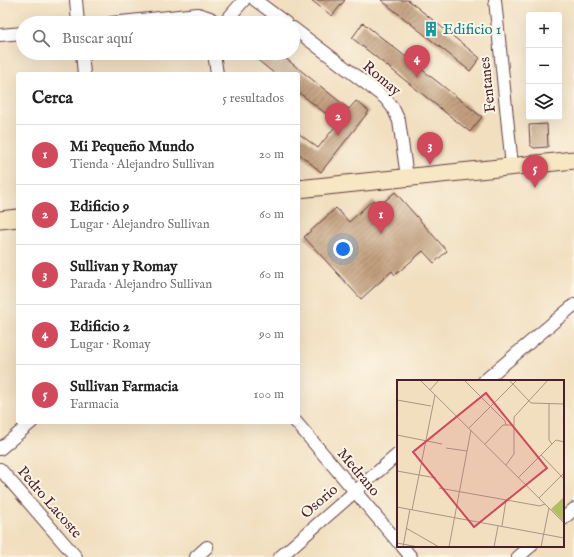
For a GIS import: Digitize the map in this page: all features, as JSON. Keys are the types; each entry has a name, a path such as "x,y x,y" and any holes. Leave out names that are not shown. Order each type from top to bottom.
{"street":[{"path":"76,0 77,16"},
{"path":"230,16 244,0"},
{"path":"255,0 277,16"},
{"name":"Fentanes","path":"495,0 512,166"},
{"path":"179,16 198,14 204,16"},
{"name":"Romay","path":"300,33 384,98 394,108 399,121 407,177"},
{"path":"0,35 16,34"},
{"path":"83,60 84,72"},
{"path":"215,60 217,72"},
{"path":"300,189 574,160"},
{"path":"0,220 16,218"},
{"path":"485,380 573,307"},
{"path":"0,449 30,424"},
{"name":"Medrano","path":"298,424 397,541"},
{"name":"Osorio","path":"280,557 397,455"},
{"name":"Pedro Lacoste","path":"0,468 76,557"},
{"path":"564,518 574,509"},
{"path":"196,557 207,547"},
{"path":"403,547 411,557"},
{"path":"518,557 530,547"}],"building":[{"path":"311,0 345,0 332,16"},
{"name":"Edificio 1","path":"381,0 408,0 480,58 470,71"},
{"path":"363,23 482,117 470,132 352,38"},
{"path":"258,60 288,60 349,109 356,101 369,111 321,172 300,155 300,134 318,148 338,123 300,94 300,72 273,72"},
{"path":"547,124 548,147 534,148 530,145 529,125"},
{"path":"395,192 447,251 434,263 423,251 395,275 392,271 361,299 304,237 336,208 349,222 373,200 378,207"}],"place":[{"name":"Edificio 1","path":"431,29"},
{"name":"Edificio 2","path":"417,78"},
{"name":"Edificio 9","path":"338,136"},
{"name":"Sullivan y Romay","path":"430,165"},
{"name":"Sullivan Farmacia","path":"535,188"},
{"name":"Mi Pequeño Mundo","path":"381,234"}]}
